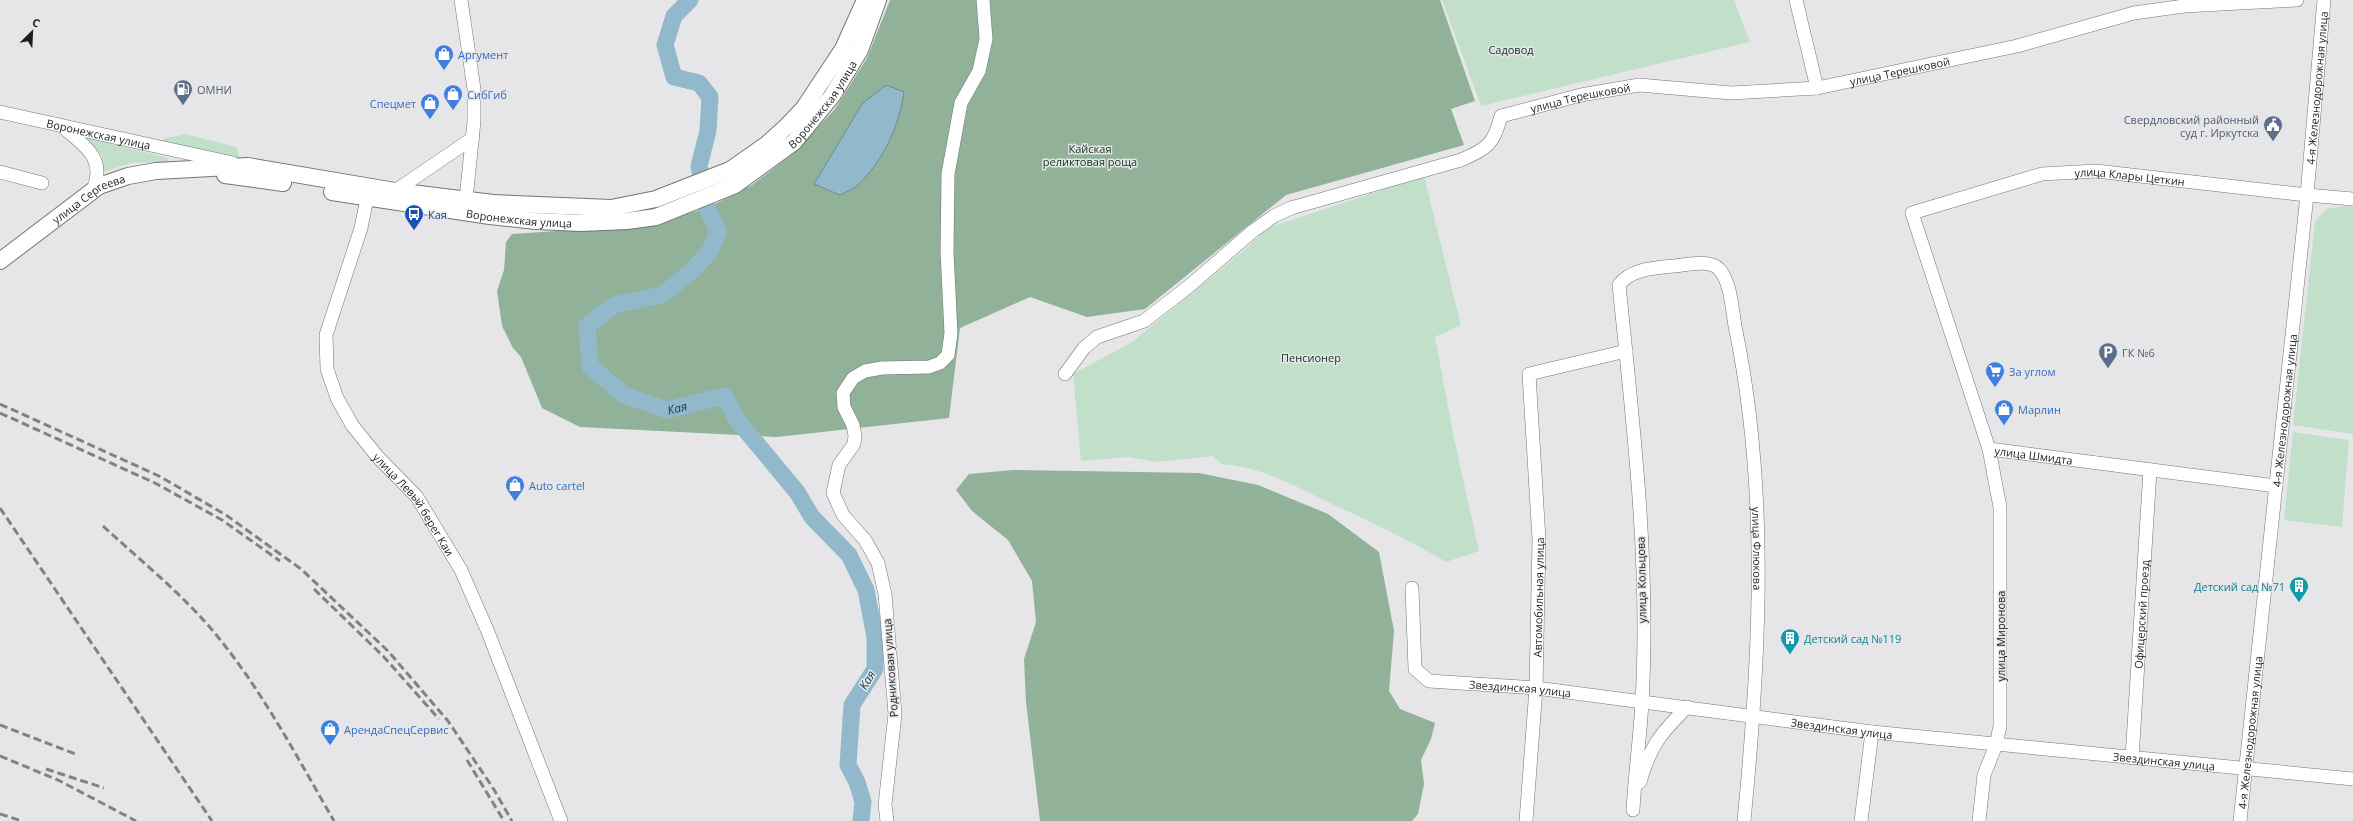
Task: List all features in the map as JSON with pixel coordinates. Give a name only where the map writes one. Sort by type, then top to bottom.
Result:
[{"type":"main road","name":"Воронежская улица","points":[[190,170],[369,192],[465,206],[493,203],[610,208],[656,199],[730,170],[767,144],[804,108],[843,49],[865,0]]},
{"type":"main road","name":"Воронежская улица","points":[[190,170],[248,166],[369,192],[395,191],[536,221],[581,223],[649,218],[682,208],[736,185],[794,142],[832,96],[860,50],[878,0]]},
{"type":"main road","name":"улица Сергеева","points":[[0,261],[99,186],[128,176],[156,171],[190,170]]},
{"type":"street","points":[[461,0],[474,89],[473,138],[465,206]]},
{"type":"street","name":"Родниковая улица","points":[[887,821],[885,805],[895,714],[885,594],[878,563],[865,540],[843,515],[833,493],[839,465],[854,444],[855,436],[853,425],[844,406],[843,393],[853,378],[865,371],[882,368],[929,367],[940,363],[948,355],[951,333],[947,252],[948,174],[961,103],[979,71],[986,39],[983,0]]},
{"type":"street","points":[[1796,0],[1817,88]]},
{"type":"street","name":"улица Терешковой","points":[[1065,374],[1084,348],[1097,337],[1144,321],[1274,216],[1291,208],[1461,160],[1480,152],[1493,141],[1501,116],[1581,95],[1639,85],[1731,93],[1817,88],[2017,46],[2134,13],[2182,3],[2297,0]]},
{"type":"street","name":"4-я Железнодорожная улица","points":[[2240,821],[2307,196],[2324,0]]},
{"type":"street","name":"Воронежская улица","points":[[0,112],[166,149],[190,170]]},
{"type":"street","points":[[63,127],[89,150],[98,166],[98,178],[92,190]]},
{"type":"street","points":[[395,191],[473,138]]},
{"type":"street","points":[[166,149],[248,166]]},
{"type":"street","name":"улица Клары Цеткин","points":[[1912,213],[2042,174],[2096,171],[2307,196],[2353,199]]},
{"type":"street","points":[[0,172],[42,183]]},
{"type":"street","name":"улица Левый берег Каи","points":[[369,192],[361,228],[326,335],[327,369],[337,398],[352,425],[377,456],[417,497],[461,570],[488,632],[561,821]]},
{"type":"street","name":"улица Шмидта","points":[[1912,213],[1989,448],[2276,486]]},
{"type":"street","name":"улица Кольцова","points":[[1632,816],[1642,701],[1642,575],[1632,403],[1619,285],[1625,277],[1655,268],[1704,263],[1717,268],[1725,277]]},
{"type":"street","name":"улица Флюкова","points":[[1725,277],[1739,345],[1753,455],[1760,577],[1754,715],[1744,821]]},
{"type":"street","name":"Автомобильная улица","points":[[1526,821],[1536,688],[1539,540],[1529,374],[1626,351]]},
{"type":"street","name":"улица Миронова","points":[[1979,821],[1984,774],[1996,745],[2000,726],[2000,507],[1989,448]]},
{"type":"street","name":"Офицерский проезд","points":[[2132,758],[2150,470]]},
{"type":"street","name":"Звездинская улица","points":[[1412,588],[1415,669],[1429,681],[1536,688],[1754,715],[1872,732],[2353,779]]},
{"type":"street","name":"улица Кольцова","points":[[1632,816],[1644,770],[1655,743],[1664,730],[1687,707]]},
{"type":"street","points":[[1861,821],[1872,732]]},
{"type":"green space","name":"Кайская реликтовая роща","points":[[890,0],[1440,0],[1475,101],[1451,109],[1464,145],[1286,195],[1145,309],[1087,317],[1030,297],[960,328],[949,418],[777,437],[580,427],[542,408],[521,357],[513,348],[502,326],[497,291],[504,270],[506,242],[512,234],[646,225],[707,208],[752,185],[794,153],[835,109],[867,58]]},
{"type":"green space","name":"Садовод","points":[[1442,0],[1734,0],[1750,42],[1481,106]]},
{"type":"green space","points":[[186,134],[236,147],[240,157],[232,159],[158,143],[166,138]]},
{"type":"green space","points":[[86,137],[168,158],[168,162],[131,163],[103,172],[102,156]]},
{"type":"green space","name":"Пенсионер","points":[[1424,176],[1461,325],[1435,337],[1454,438],[1479,551],[1446,562],[1390,532],[1279,479],[1251,469],[1222,464],[1213,456],[1157,462],[1129,457],[1081,461],[1073,374],[1132,342],[1242,252],[1268,228]]},
{"type":"green space","points":[[2348,206],[2353,207],[2353,434],[2293,425],[2315,221],[2326,209]]},
{"type":"green space","points":[[2293,432],[2349,440],[2342,527],[2284,520]]},
{"type":"green space","points":[[1013,470],[1199,473],[1258,485],[1328,514],[1379,552],[1394,631],[1389,691],[1400,709],[1435,723],[1431,739],[1421,760],[1424,784],[1418,814],[1412,821],[1040,821],[1026,702],[1024,659],[1036,622],[1032,581],[1008,540],[972,511],[956,490],[969,474]]},
{"type":"water","points":[[886,85],[904,92],[902,105],[894,129],[876,164],[857,186],[840,195],[814,184],[862,104]]},
{"type":"waterway","name":"Кая","points":[[690,0],[674,16],[665,45],[674,77],[699,83],[710,97],[708,131],[699,166],[707,208],[718,232],[710,251],[693,270],[662,295],[614,305],[587,326],[590,366],[624,395],[667,410],[724,396],[738,421],[797,492],[812,517],[849,555],[866,590],[875,637],[875,669],[852,705],[848,765],[857,782],[863,802],[861,821]]},
{"type":"railway","points":[[0,404],[159,476],[226,515],[301,569],[388,651],[448,721],[493,788],[512,821]]},
{"type":"railway","points":[[0,413],[155,483],[222,520],[280,561]]},
{"type":"railway","points":[[0,508],[212,821]]},
{"type":"railway","points":[[103,526],[188,603],[213,631],[263,699],[334,821]]},
{"type":"railway","points":[[314,589],[383,656],[439,719]]},
{"type":"railway","points":[[0,725],[78,755]]},
{"type":"railway","points":[[0,756],[58,780],[136,821]]},
{"type":"railway","points":[[467,760],[504,821]]},
{"type":"railway","points":[[46,769],[104,788]]},
{"type":"railway","points":[[0,814],[22,821]]},
{"type":"place","name":"Аргумент","points":[[444,71]]},
{"type":"place","name":"ОМНИ","points":[[183,106]]},
{"type":"place","name":"СибГиб","points":[[453,111]]},
{"type":"place","name":"Спецмет","points":[[430,120]]},
{"type":"place","name":"Свердловский районный суд г. Иркутска","points":[[2273,142]]},
{"type":"place","name":"Кая","points":[[414,231]]},
{"type":"place","name":"ГК №6","points":[[2108,369]]},
{"type":"place","name":"За углом","points":[[1995,388]]},
{"type":"place","name":"Марлин","points":[[2004,426]]},
{"type":"place","name":"Auto cartel","points":[[515,502]]},
{"type":"place","name":"Детский сад №71","points":[[2299,603]]},
{"type":"place","name":"Детский сад №119","points":[[1790,655]]},
{"type":"place","name":"АрендаСпецСервис","points":[[330,746]]}]
